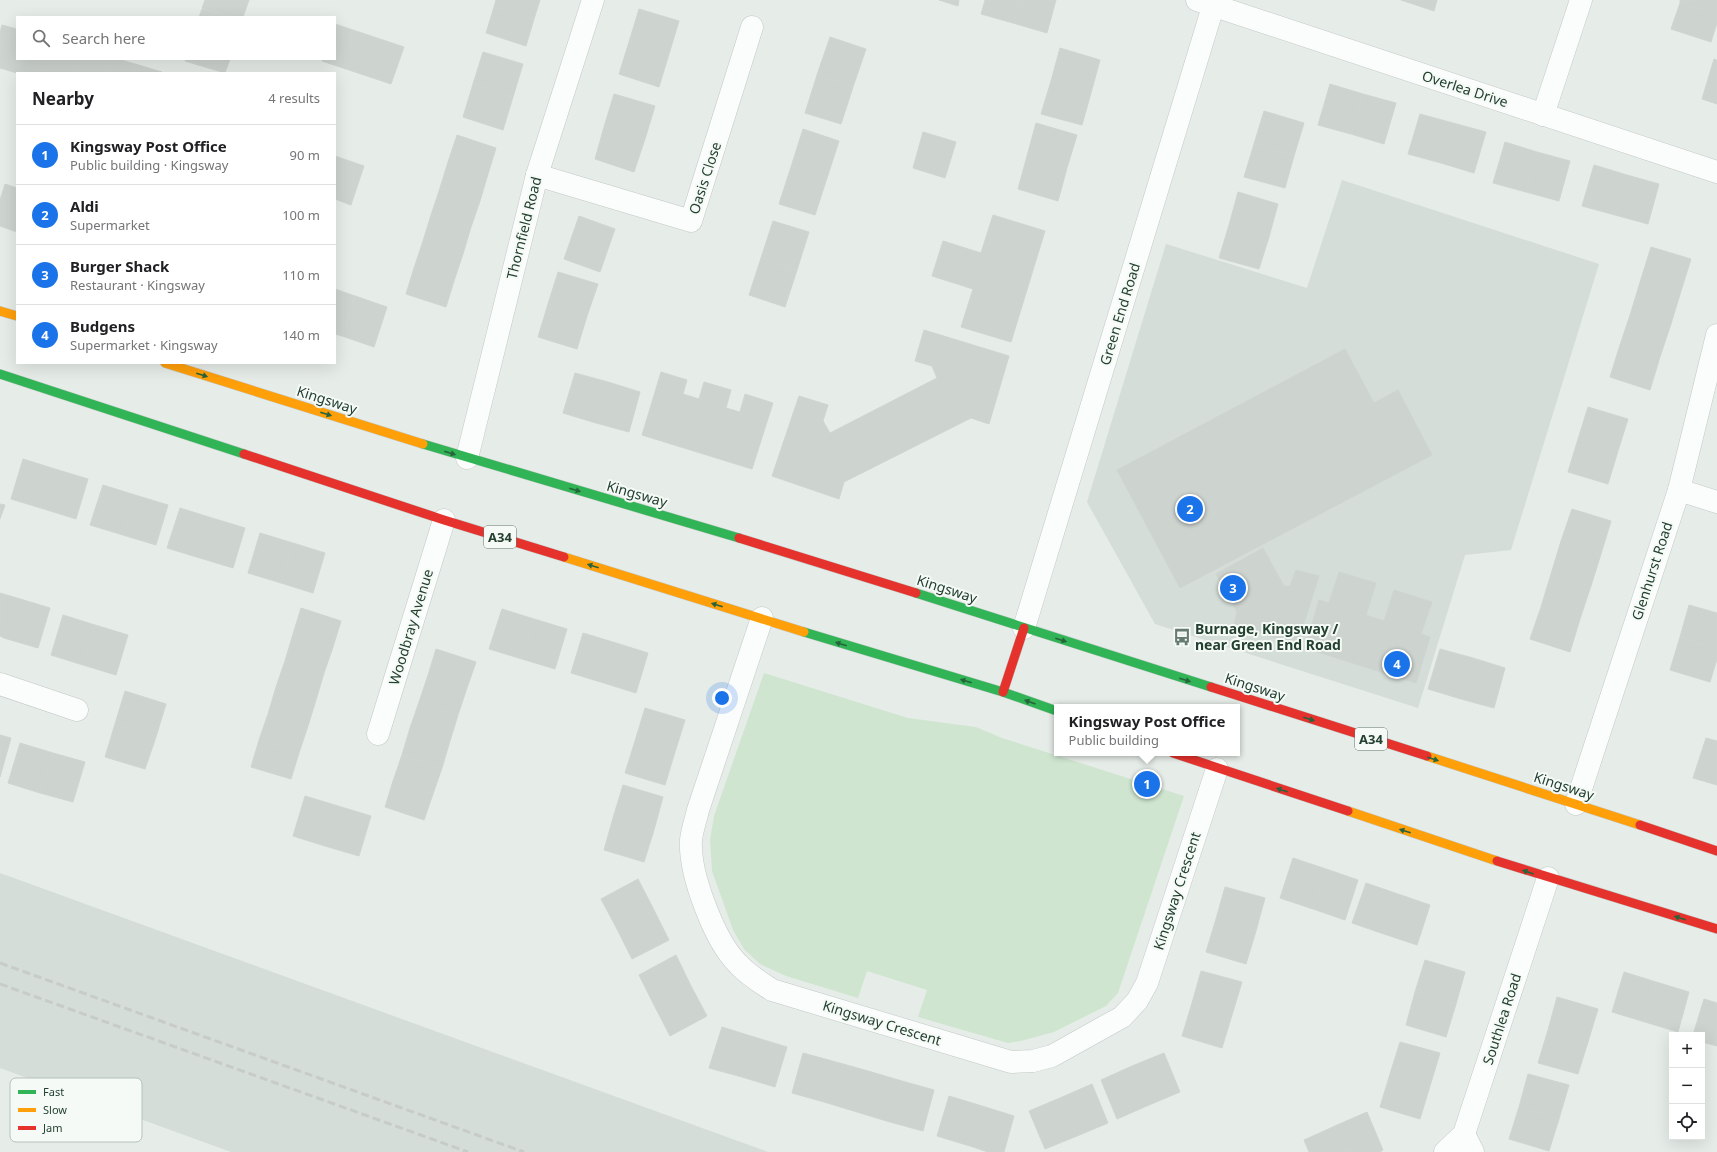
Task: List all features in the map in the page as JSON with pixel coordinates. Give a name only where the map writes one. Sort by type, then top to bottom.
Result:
[{"type":"highway","points":[[0,311],[16,316]]},
{"type":"highway","name":"Kingsway","points":[[168,364],[467,458],[778,549],[1576,804],[1717,851]]},
{"type":"highway","name":"A34","points":[[0,374],[444,520],[762,618],[853,648],[1003,692],[1054,710]]},
{"type":"highway","points":[[1003,692],[1024,628]]},
{"type":"highway","points":[[1181,756],[1548,878],[1717,929]]},
{"type":"street","name":"Thornfield Road","points":[[467,458],[537,174],[593,0]]},
{"type":"street","points":[[1544,115],[1581,0]]},
{"type":"street","name":"Overlea Drive","points":[[1209,2],[1717,172]]},
{"type":"street","name":"Green End Road","points":[[1024,628],[1209,2]]},
{"type":"street","name":"Oasis Close","points":[[537,174],[691,221],[752,27]]},
{"type":"street","name":"Glenhurst Road","points":[[1576,804],[1679,490],[1717,335]]},
{"type":"street","points":[[1679,490],[1717,502]]},
{"type":"street","name":"Woodbray Avenue","points":[[378,734],[444,520]]},
{"type":"street","name":"Kingsway Crescent","points":[[762,618],[698,810],[691,840],[693,865],[700,892],[724,946],[737,964],[752,977],[772,990],[1011,1062],[1033,1061],[1052,1056],[1122,1017],[1137,1001],[1147,983],[1217,769]]},
{"type":"street","points":[[0,684],[77,710]]},
{"type":"street","name":"Southlea Road","points":[[1445,1152],[1469,1143],[1548,878]]},
{"type":"shaded area","points":[[1342,180],[1599,264],[1511,550],[1465,555],[1418,708],[1155,624],[1087,502],[1166,244],[1307,288]]},
{"type":"shaded area","points":[[0,873],[768,1152],[231,1152],[142,1120],[142,1078],[28,1078],[0,1068]]},
{"type":"green space","points":[[764,673],[908,718],[976,727],[1002,738],[1054,755],[1054,756],[1058,756],[1184,796],[1118,993],[1106,1006],[1054,1032],[1008,1043],[918,1017],[927,990],[867,971],[858,998],[786,976],[760,964],[744,949],[733,930],[712,871],[710,840],[714,816]]},
{"type":"building","points":[[205,0],[249,0],[243,16],[227,16],[202,8]]},
{"type":"building","points":[[496,0],[540,0],[534,19],[494,7]]},
{"type":"building","points":[[939,0],[959,0],[958,6]]},
{"type":"building","points":[[985,0],[1020,0],[1013,23],[981,14]]},
{"type":"building","points":[[1020,0],[1056,0],[1047,33],[1013,23]]},
{"type":"building","points":[[1401,0],[1437,0],[1434,11]]},
{"type":"building","points":[[1680,0],[1717,0],[1717,14],[1680,3]]},
{"type":"building","points":[[1680,3],[1717,14],[1717,23],[1711,42],[1671,29]]},
{"type":"building","points":[[494,7],[534,19],[526,46],[486,33]]},
{"type":"building","points":[[202,9],[226,16],[199,16]]},
{"type":"building","points":[[639,9],[679,21],[669,54],[629,42]]},
{"type":"building","points":[[336,24],[404,47],[391,84],[322,61],[336,60]]},
{"type":"building","points":[[2,25],[16,29],[16,60],[21,60],[16,73],[0,68],[0,32]]},
{"type":"building","points":[[830,37],[866,49],[853,87],[817,75]]},
{"type":"building","points":[[629,42],[669,54],[659,87],[619,74]]},
{"type":"building","points":[[1060,48],[1100,60],[1091,93],[1051,81]]},
{"type":"building","points":[[483,52],[523,64],[513,97],[473,84]]},
{"type":"building","points":[[1714,59],[1717,60],[1717,104],[1702,99]]},
{"type":"building","points":[[21,60],[50,60],[46,72],[17,72]]},
{"type":"building","points":[[50,60],[79,60],[75,72],[46,72]]},
{"type":"building","points":[[79,60],[108,60],[104,72],[75,72]]},
{"type":"building","points":[[108,60],[121,60],[135,64],[133,72],[104,72]]},
{"type":"building","points":[[186,60],[230,60],[225,72]]},
{"type":"building","points":[[135,64],[162,72],[133,72]]},
{"type":"building","points":[[817,75],[853,87],[841,124],[805,113]]},
{"type":"building","points":[[1051,81],[1091,93],[1082,125],[1041,114]]},
{"type":"building","points":[[473,84],[513,97],[503,130],[463,117]]},
{"type":"building","points":[[1330,84],[1363,94],[1351,134],[1318,125]]},
{"type":"building","points":[[614,94],[655,106],[645,139],[604,127]]},
{"type":"building","points":[[1363,94],[1396,103],[1384,144],[1351,134]]},
{"type":"building","points":[[1264,111],[1304,123],[1294,156],[1254,144]]},
{"type":"building","points":[[1420,114],[1453,123],[1441,163],[1408,154]]},
{"type":"building","points":[[1036,123],[1077,135],[1067,168],[1027,156]]},
{"type":"building","points":[[1453,123],[1486,132],[1474,173],[1441,163]]},
{"type":"building","points":[[604,127],[645,139],[634,172],[595,159]]},
{"type":"building","points":[[803,129],[839,141],[827,178],[791,167]]},
{"type":"building","points":[[923,132],[956,142],[945,178],[913,168]]},
{"type":"building","points":[[457,135],[496,148],[488,174],[448,162]]},
{"type":"building","points":[[1505,142],[1537,152],[1526,192],[1493,183]]},
{"type":"building","points":[[1254,144],[1294,156],[1285,188],[1244,177]]},
{"type":"building","points":[[1537,152],[1570,161],[1559,201],[1526,192]]},
{"type":"building","points":[[336,156],[364,166],[351,205],[336,199]]},
{"type":"building","points":[[1027,156],[1067,168],[1058,201],[1018,189]]},
{"type":"building","points":[[448,162],[488,174],[480,201],[440,188]]},
{"type":"building","points":[[1594,165],[1627,175],[1615,215],[1582,206]]},
{"type":"building","points":[[791,167],[827,178],[815,215],[779,204]]},
{"type":"building","points":[[1627,175],[1659,184],[1648,224],[1615,215]]},
{"type":"building","points":[[5,184],[16,188],[16,232],[0,226],[0,200]]},
{"type":"building","points":[[440,188],[480,201],[471,227],[431,215]]},
{"type":"building","points":[[1238,192],[1278,204],[1269,237],[1229,225]]},
{"type":"building","points":[[431,215],[471,227],[463,254],[423,241]]},
{"type":"building","points":[[993,215],[1045,231],[1011,342],[961,327],[973,289],[932,276],[943,241],[981,253]]},
{"type":"building","points":[[579,216],[615,229],[600,272],[564,259]]},
{"type":"building","points":[[773,221],[809,232],[797,270],[761,258]]},
{"type":"building","points":[[1229,225],[1269,237],[1259,269],[1219,258]]},
{"type":"building","points":[[423,241],[463,254],[454,281],[414,268]]},
{"type":"building","points":[[1651,247],[1691,259],[1681,291],[1641,279]]},
{"type":"building","points":[[761,258],[797,270],[785,307],[749,295]]},
{"type":"building","points":[[414,268],[454,281],[446,307],[406,294]]},
{"type":"building","points":[[558,272],[598,284],[587,316],[548,304]]},
{"type":"building","points":[[1641,279],[1681,291],[1671,324],[1631,312]]},
{"type":"building","points":[[336,289],[355,296],[342,336],[336,334]]},
{"type":"building","points":[[355,296],[387,307],[374,347],[342,336]]},
{"type":"building","points":[[548,304],[587,316],[577,349],[538,337]]},
{"type":"building","points":[[1631,312],[1671,324],[1660,357],[1620,345]]},
{"type":"building","points":[[924,330],[1009,356],[989,424],[971,418],[844,482],[839,499],[772,476],[799,396],[828,405],[823,421],[830,433],[937,378],[932,366],[915,361]]},
{"type":"building","points":[[1620,345],[1660,357],[1650,390],[1610,377]]},
{"type":"building","points":[[1345,349],[1374,403],[1398,390],[1432,455],[1180,588],[1117,470]]},
{"type":"building","points":[[661,372],[687,380],[683,394],[699,399],[704,382],[731,390],[726,408],[740,412],[745,394],[773,403],[752,469],[642,435]]},
{"type":"building","points":[[575,373],[608,382],[596,423],[563,413]]},
{"type":"building","points":[[608,382],[640,392],[629,432],[596,423]]},
{"type":"building","points":[[1588,407],[1628,419],[1618,451],[1578,439]]},
{"type":"building","points":[[1578,439],[1618,451],[1608,484],[1568,472]]},
{"type":"building","points":[[23,459],[55,469],[44,509],[11,499]]},
{"type":"building","points":[[55,469],[88,479],[76,519],[44,509]]},
{"type":"building","points":[[103,485],[135,495],[123,535],[90,525]]},
{"type":"building","points":[[135,495],[168,505],[156,545],[123,535]]},
{"type":"building","points":[[0,504],[5,505],[0,519]]},
{"type":"building","points":[[180,508],[212,518],[200,558],[167,548]]},
{"type":"building","points":[[1572,509],[1611,521],[1601,554],[1561,541]]},
{"type":"building","points":[[212,518],[245,528],[233,568],[200,558]]},
{"type":"building","points":[[260,533],[293,543],[281,583],[248,573]]},
{"type":"building","points":[[1561,541],[1601,554],[1591,586],[1551,574]]},
{"type":"building","points":[[293,543],[325,553],[313,593],[281,583]]},
{"type":"building","points":[[1263,548],[1284,586],[1237,612],[1216,574]]},
{"type":"building","points":[[1296,570],[1319,576],[1297,645],[1234,625],[1237,612],[1284,586],[1290,586]]},
{"type":"building","points":[[1339,572],[1376,583],[1366,615],[1384,621],[1394,590],[1432,602],[1421,634],[1430,637],[1416,683],[1305,648],[1319,600],[1329,603]]},
{"type":"building","points":[[1551,574],[1591,586],[1580,619],[1541,607]]},
{"type":"building","points":[[0,593],[17,598],[4,638],[0,636]]},
{"type":"building","points":[[17,598],[50,608],[38,648],[4,638]]},
{"type":"building","points":[[1689,605],[1717,613],[1717,649],[1680,637]]},
{"type":"building","points":[[1541,607],[1580,619],[1570,652],[1530,639]]},
{"type":"building","points":[[301,608],[341,621],[333,647],[293,634]]},
{"type":"building","points":[[502,609],[534,619],[522,659],[489,649]]},
{"type":"building","points":[[63,615],[95,625],[83,665],[51,655]]},
{"type":"building","points":[[534,619],[567,629],[555,669],[522,659]]},
{"type":"building","points":[[95,625],[128,635],[116,675],[83,665]]},
{"type":"building","points":[[583,633],[616,643],[604,683],[571,673]]},
{"type":"building","points":[[293,634],[333,647],[324,673],[285,661]]},
{"type":"building","points":[[1680,637],[1717,649],[1717,659],[1710,682],[1670,670]]},
{"type":"building","points":[[616,643],[648,653],[636,693],[604,683]]},
{"type":"building","points":[[436,649],[476,662],[467,688],[428,675]]},
{"type":"building","points":[[1440,649],[1473,658],[1461,699],[1428,689]]},
{"type":"building","points":[[1473,658],[1505,668],[1494,708],[1461,699]]},
{"type":"building","points":[[285,661],[324,673],[316,700],[276,687]]},
{"type":"building","points":[[428,675],[467,688],[458,715],[419,702]]},
{"type":"building","points":[[276,687],[316,700],[308,726],[268,714]]},
{"type":"building","points":[[125,691],[166,704],[156,737],[115,724]]},
{"type":"building","points":[[419,702],[458,715],[450,741],[410,728]]},
{"type":"building","points":[[645,708],[685,720],[675,752],[635,741]]},
{"type":"building","points":[[268,714],[308,726],[299,753],[259,740]]},
{"type":"building","points":[[115,724],[156,737],[145,769],[105,757]]},
{"type":"building","points":[[410,728],[450,741],[442,768],[402,755]]},
{"type":"building","points":[[0,735],[11,738],[0,777]]},
{"type":"building","points":[[1706,738],[1717,741],[1717,785],[1693,778]]},
{"type":"building","points":[[259,740],[299,753],[291,779],[251,767]]},
{"type":"building","points":[[635,741],[675,752],[665,785],[625,773]]},
{"type":"building","points":[[20,743],[53,753],[40,793],[8,783]]},
{"type":"building","points":[[53,753],[85,762],[73,802],[40,793]]},
{"type":"building","points":[[402,755],[442,768],[433,794],[393,781]]},
{"type":"building","points":[[393,781],[433,794],[424,820],[385,807]]},
{"type":"building","points":[[623,785],[663,797],[654,830],[613,818]]},
{"type":"building","points":[[305,796],[338,806],[325,846],[293,836]]},
{"type":"building","points":[[338,806],[371,816],[359,856],[325,846]]},
{"type":"building","points":[[613,818],[654,830],[644,862],[604,850]]},
{"type":"building","points":[[1293,858],[1326,869],[1313,909],[1280,898]]},
{"type":"building","points":[[1326,869],[1358,880],[1345,920],[1313,909]]},
{"type":"building","points":[[638,879],[654,910],[617,929],[601,899]]},
{"type":"building","points":[[1366,883],[1398,894],[1384,934],[1352,923]]},
{"type":"building","points":[[1225,887],[1265,898],[1256,931],[1216,919]]},
{"type":"building","points":[[1398,894],[1430,905],[1417,945],[1384,934]]},
{"type":"building","points":[[654,910],[669,940],[632,959],[617,929]]},
{"type":"building","points":[[1216,919],[1256,931],[1246,964],[1206,952]]},
{"type":"building","points":[[676,955],[691,986],[654,1005],[639,975]]},
{"type":"building","points":[[1425,960],[1465,972],[1456,1004],[1415,992]]},
{"type":"building","points":[[1201,971],[1242,982],[1232,1015],[1192,1003]]},
{"type":"building","points":[[1624,972],[1656,982],[1645,1022],[1612,1012]]},
{"type":"building","points":[[1656,982],[1689,992],[1678,1032],[1645,1022]]},
{"type":"building","points":[[691,986],[707,1016],[670,1036],[654,1005]]},
{"type":"building","points":[[1415,992],[1456,1004],[1446,1037],[1406,1025]]},
{"type":"building","points":[[1557,997],[1598,1009],[1588,1042],[1548,1030]]},
{"type":"building","points":[[1704,999],[1717,1003],[1717,1046],[1705,1043],[1705,1032],[1694,1032]]},
{"type":"building","points":[[1192,1003],[1232,1015],[1222,1048],[1182,1036]]},
{"type":"building","points":[[722,1027],[754,1037],[742,1077],[709,1068]]},
{"type":"building","points":[[1548,1030],[1588,1042],[1578,1074],[1538,1063]]},
{"type":"building","points":[[754,1037],[787,1047],[775,1087],[742,1077]]},
{"type":"building","points":[[1400,1042],[1440,1053],[1430,1086],[1390,1074]]},
{"type":"building","points":[[803,1053],[836,1062],[824,1102],[792,1093]]},
{"type":"building","points":[[1164,1053],[1180,1092],[1149,1105],[1132,1066]]},
{"type":"building","points":[[836,1062],[868,1071],[857,1112],[824,1102]]},
{"type":"building","points":[[1132,1066],[1149,1105],[1117,1119],[1101,1080]]},
{"type":"building","points":[[868,1071],[902,1081],[890,1122],[857,1112]]},
{"type":"building","points":[[1390,1074],[1430,1086],[1420,1119],[1380,1107]]},
{"type":"building","points":[[1528,1074],[1569,1085],[1559,1119],[1519,1107]]},
{"type":"building","points":[[902,1081],[934,1090],[923,1131],[890,1122]]},
{"type":"building","points":[[1092,1084],[1108,1123],[1077,1136],[1060,1098]]},
{"type":"building","points":[[949,1096],[982,1106],[970,1146],[937,1136]]},
{"type":"building","points":[[1060,1098],[1077,1136],[1045,1149],[1029,1111]]},
{"type":"building","points":[[982,1106],[1014,1116],[1004,1152],[988,1152],[970,1146]]},
{"type":"building","points":[[1519,1107],[1559,1119],[1549,1151],[1509,1139]]},
{"type":"building","points":[[1367,1112],[1383,1150],[1380,1152],[1347,1152],[1335,1126]]},
{"type":"building","points":[[1335,1126],[1347,1152],[1309,1152],[1304,1140]]},
{"type":"railway","points":[[0,963],[524,1152]]},
{"type":"railway","points":[[0,984],[468,1152]]},
{"type":"traffic: fast","points":[[0,374],[244,454]]},
{"type":"traffic: fast","points":[[423,444],[739,538]]},
{"type":"traffic: fast","points":[[916,593],[1211,687]]},
{"type":"traffic: fast","points":[[804,632],[1003,692],[1054,710]]},
{"type":"traffic: slow","points":[[0,311],[16,316]]},
{"type":"traffic: slow","points":[[168,364],[423,444]]},
{"type":"traffic: slow","points":[[564,557],[804,632]]},
{"type":"traffic: slow","points":[[1427,756],[1640,825]]},
{"type":"traffic: slow","points":[[1348,811],[1497,861]]},
{"type":"traffic: jam","points":[[244,454],[444,520],[564,557]]},
{"type":"traffic: jam","points":[[739,538],[916,593]]},
{"type":"traffic: jam","points":[[1003,692],[1024,628]]},
{"type":"traffic: jam","points":[[1211,687],[1427,756]]},
{"type":"traffic: jam","points":[[1182,756],[1348,811]]},
{"type":"traffic: jam","points":[[1640,825],[1717,851]]},
{"type":"traffic: jam","points":[[1497,861],[1717,929]]},
{"type":"place","name":"Aldi","points":[[1190,509]]},
{"type":"place","name":"Burger Shack","points":[[1233,588]]},
{"type":"place","name":"Burnage, Kingsway / near Green End Road","points":[[1182,637]]},
{"type":"place","name":"Budgens","points":[[1397,664]]},
{"type":"place","name":"Kingsway Post Office","points":[[1147,784]]}]
